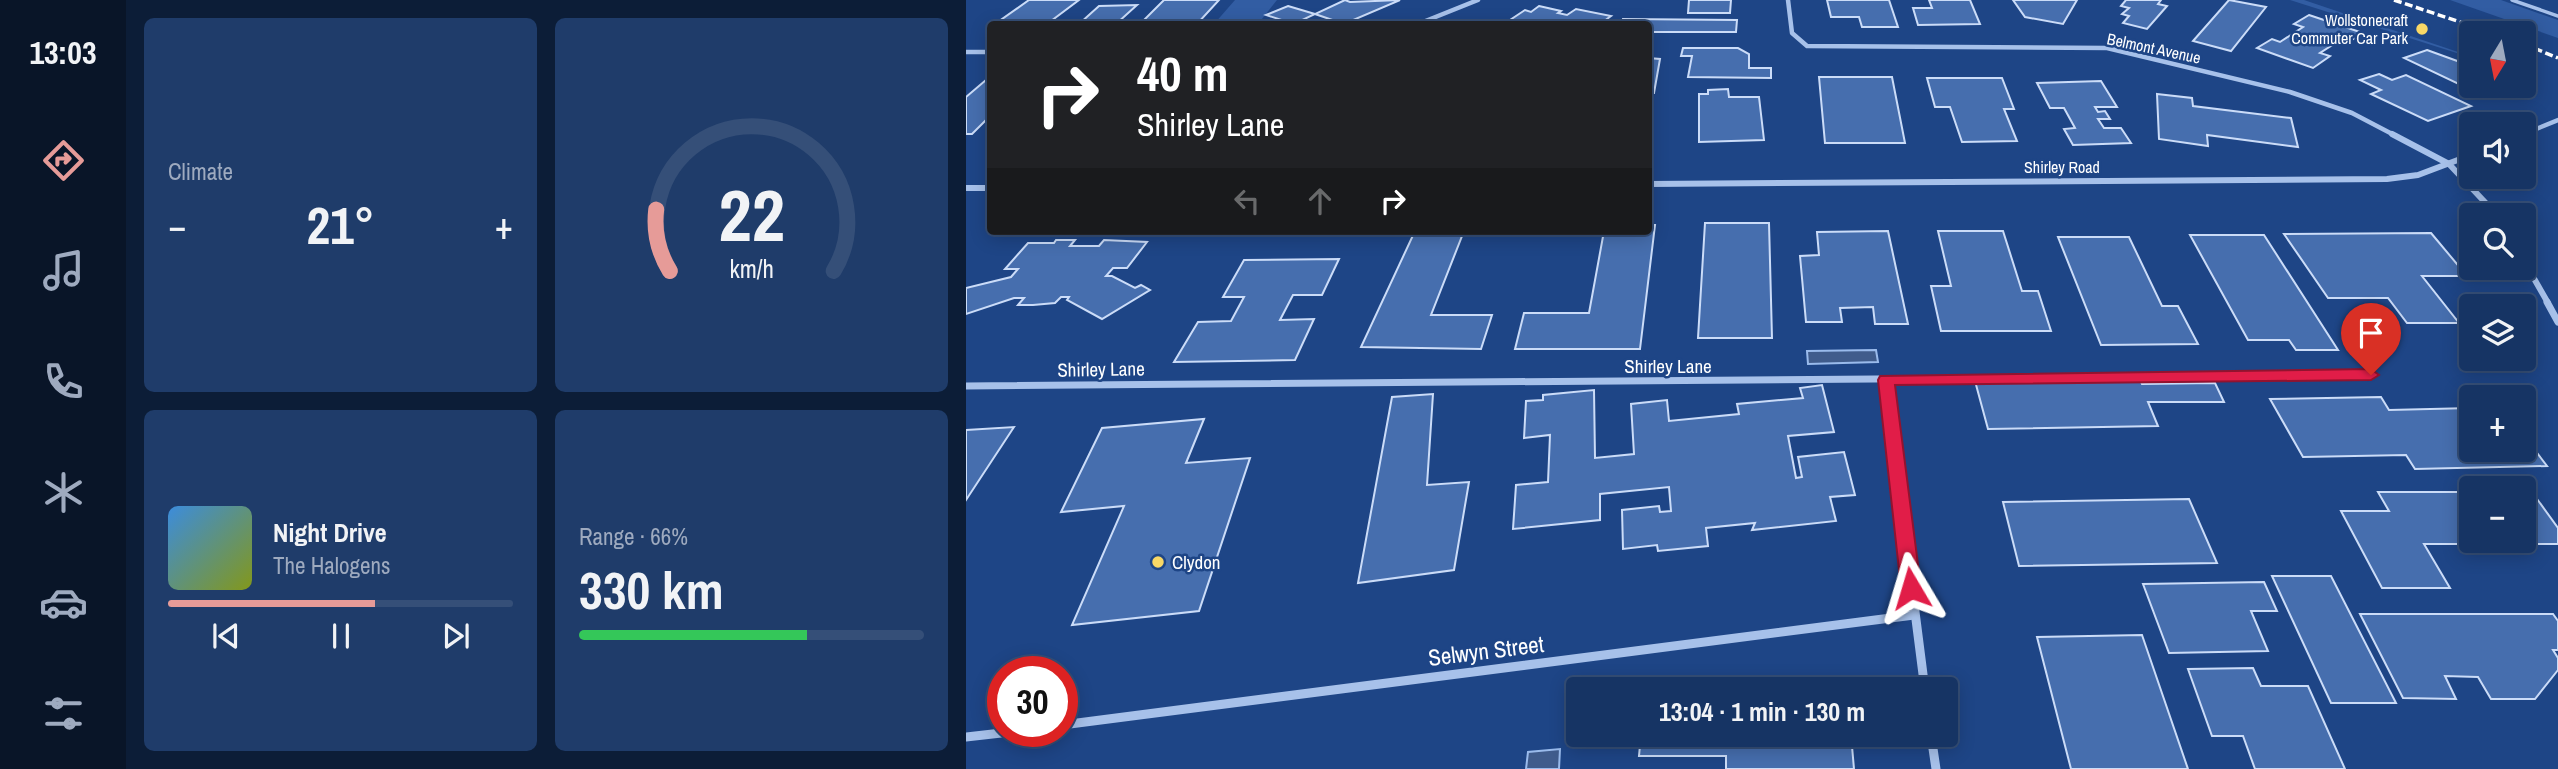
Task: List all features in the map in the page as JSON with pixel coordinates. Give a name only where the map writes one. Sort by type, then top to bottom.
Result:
[{"type":"street","points":[[1426,21],[1478,0]]},
{"type":"street","name":"Belmont Avenue","points":[[1788,0],[1790,33],[1799,43],[1807,46],[2107,48],[2328,103],[2377,124],[2449,164],[2486,203]]},
{"type":"street","points":[[966,52],[987,52]]},
{"type":"street","points":[[2536,129],[2558,120]]},
{"type":"street","name":"Shirley Road","points":[[1652,184],[2387,179],[2418,175],[2459,160]]},
{"type":"street","points":[[966,188],[987,188]]},
{"type":"street","points":[[2535,280],[2558,322]]},
{"type":"street","name":"Shirley Lane","points":[[966,386],[2371,375]]},
{"type":"street","points":[[1886,380],[1923,677]]},
{"type":"street","name":"Selwyn Street","points":[[1078,723],[1914,615]]},
{"type":"street","points":[[966,737],[987,735]]},
{"type":"street","points":[[1933,747],[1936,769]]},
{"type":"lane","points":[[2512,0],[2558,16]]},
{"type":"shaded area","points":[[1235,0],[1277,0],[1260,21],[1217,21]]},
{"type":"shaded area","points":[[2290,0],[2304,0],[2459,54]]},
{"type":"shaded area","points":[[2450,0],[2501,0],[2558,20],[2558,38],[2536,30],[2536,21],[2510,21]]},
{"type":"shaded area","points":[[1876,350],[1878,362],[1808,364],[1807,351]]},
{"type":"shaded area","points":[[1560,749],[1559,769],[1526,769],[1528,752]]},
{"type":"building","points":[[1029,0],[1079,0],[1051,21],[999,21]]},
{"type":"building","points":[[1164,0],[1219,0],[1200,21],[1143,21]]},
{"type":"building","points":[[1345,0],[1400,0],[1351,21],[1335,21],[1315,14]]},
{"type":"building","points":[[1689,0],[1731,0],[1730,13],[1688,13]]},
{"type":"building","points":[[1827,0],[1889,0],[1898,27],[1862,27],[1859,17],[1831,17]]},
{"type":"building","points":[[1929,0],[1970,0],[1980,24],[1918,25],[1913,8],[1932,8]]},
{"type":"building","points":[[2013,0],[2077,0],[2063,24],[2025,17]]},
{"type":"building","points":[[2126,0],[2161,0],[2158,4],[2167,6],[2147,29],[2123,23],[2129,16],[2122,14],[2129,8],[2121,6]]},
{"type":"building","points":[[2229,0],[2266,7],[2231,51],[2193,41]]},
{"type":"building","points":[[1137,5],[1119,21],[1082,21],[1099,6]]},
{"type":"building","points":[[1288,6],[1315,14],[1300,21],[1285,21],[1266,15]]},
{"type":"building","points":[[1539,6],[1567,15],[1576,9],[1611,16],[1604,21],[1508,21],[1525,10],[1531,12]]},
{"type":"building","points":[[2309,15],[2363,33],[2350,41],[2342,39],[2320,53],[2330,56],[2313,68],[2257,48],[2272,39],[2280,42],[2303,27],[2294,24]]},
{"type":"building","points":[[1737,20],[1736,32],[1652,32],[1652,21],[1623,21]]},
{"type":"building","points":[[1683,48],[1738,48],[1749,54],[1749,68],[1771,68],[1771,78],[1688,77],[1692,56],[1681,56]]},
{"type":"building","points":[[2427,50],[2459,62],[2459,84],[2404,58]]},
{"type":"building","points":[[1652,58],[1660,59],[1652,93]]},
{"type":"building","points":[[2379,74],[2392,80],[2406,75],[2471,106],[2428,121],[2371,94],[2381,90],[2360,80]]},
{"type":"building","points":[[1819,77],[1892,77],[1905,143],[1825,143]]},
{"type":"building","points":[[1927,78],[2002,78],[2014,109],[2004,109],[2017,141],[1962,142],[1950,107],[1935,107]]},
{"type":"building","points":[[987,80],[987,119],[972,134],[966,134],[966,97]]},
{"type":"building","points":[[2101,81],[2117,107],[2095,107],[2098,112],[2105,111],[2110,119],[2098,119],[2104,128],[2121,128],[2131,143],[2073,145],[2064,129],[2075,128],[2064,108],[2050,108],[2037,83]]},
{"type":"building","points":[[1728,89],[1729,97],[1759,97],[1764,140],[1699,142],[1699,94],[1708,94],[1708,90]]},
{"type":"building","points":[[2157,94],[2192,98],[2193,106],[2291,118],[2298,147],[2207,135],[2208,146],[2159,139]]},
{"type":"building","points":[[1705,223],[1769,223],[1772,338],[1698,338]]},
{"type":"building","points":[[1652,225],[1655,225],[1640,349],[1515,349],[1524,313],[1589,313],[1603,235],[1652,235]]},
{"type":"building","points":[[1888,231],[1908,324],[1875,324],[1873,307],[1840,308],[1842,322],[1806,322],[1800,256],[1819,255],[1817,232]]},
{"type":"building","points":[[1938,231],[2003,231],[2022,291],[2038,291],[2051,331],[1941,331],[1931,286],[1951,286]]},
{"type":"building","points":[[2431,233],[2459,266],[2459,276],[2422,276],[2459,323],[2407,323],[2388,298],[2328,298],[2284,234]]},
{"type":"building","points":[[1413,235],[1462,235],[1431,315],[1492,315],[1481,349],[1361,347]]},
{"type":"building","points":[[2190,235],[2264,235],[2338,350],[2296,350],[2289,340],[2248,340]]},
{"type":"building","points":[[2058,237],[2129,237],[2162,306],[2178,306],[2198,344],[2101,345]]},
{"type":"building","points":[[1056,240],[1075,240],[1070,246],[1099,246],[1104,240],[1147,242],[1127,268],[1113,268],[1106,276],[1112,276],[1135,288],[1141,285],[1150,290],[1102,319],[1067,300],[1069,297],[1061,297],[1055,303],[1033,305],[1018,305],[1024,298],[1014,298],[966,314],[966,288],[1011,277],[1018,269],[1005,269],[1028,243],[1054,243]]},
{"type":"building","points":[[1339,259],[1322,295],[1293,295],[1280,320],[1314,319],[1295,360],[1174,362],[1198,322],[1231,321],[1244,297],[1223,297],[1244,260]]},
{"type":"building","points":[[2140,379],[2142,384],[2215,383],[2224,402],[2148,402],[2158,426],[1988,429],[1975,381]]},
{"type":"building","points":[[1822,385],[1834,432],[1788,436],[1796,478],[1802,477],[1798,457],[1844,452],[1855,495],[1830,497],[1836,521],[1752,530],[1755,523],[1706,528],[1708,546],[1658,551],[1657,545],[1623,549],[1622,510],[1659,506],[1660,512],[1671,511],[1669,487],[1600,494],[1600,520],[1513,529],[1516,485],[1548,482],[1550,435],[1524,438],[1526,401],[1543,400],[1543,395],[1594,390],[1595,458],[1634,454],[1631,404],[1667,400],[1669,421],[1739,414],[1737,404],[1803,398],[1800,388]]},
{"type":"building","points":[[1433,394],[1427,485],[1469,482],[1454,570],[1358,583],[1392,397]]},
{"type":"building","points":[[2381,397],[2389,410],[2459,408],[2459,462],[2536,462],[2536,452],[2547,466],[2415,469],[2406,455],[2303,457],[2270,399]]},
{"type":"building","name":"Clydon","points":[[1204,419],[1186,463],[1250,458],[1199,611],[1072,625],[1124,506],[1061,512],[1102,428]]},
{"type":"building","points":[[1014,427],[966,500],[966,430]]},
{"type":"building","points":[[2378,492],[2459,492],[2459,544],[2424,544],[2450,588],[2382,588],[2341,511],[2389,511]]},
{"type":"building","points":[[2536,498],[2558,528],[2558,544],[2536,544]]},
{"type":"building","points":[[2189,499],[2217,563],[2019,566],[2003,502]]},
{"type":"building","points":[[2272,576],[2331,576],[2396,703],[2331,703]]},
{"type":"building","points":[[2264,582],[2277,611],[2251,611],[2268,651],[2169,653],[2143,584]]},
{"type":"building","points":[[2360,614],[2553,614],[2558,621],[2558,650],[2553,650],[2558,658],[2558,670],[2535,699],[2491,699],[2478,677],[2445,676],[2456,699],[2403,698]]},
{"type":"building","points":[[2142,635],[2188,769],[2071,769],[2037,637]]},
{"type":"building","points":[[2253,668],[2261,686],[2308,686],[2345,769],[2255,769],[2243,736],[2212,736],[2188,669]]},
{"type":"building","points":[[1640,747],[1852,747],[1854,769],[1726,769],[1726,756],[1639,756]]},
{"type":"railway","points":[[2394,0],[2459,22]]},
{"type":"railway","points":[[2536,49],[2558,58]]},
{"type":"place","name":"Wollstonecraft Commuter Car Park","points":[[2422,29]]},
{"type":"place","name":"Clydon","points":[[1158,562]]},
{"type":"route","points":[[1911,588],[1886,380],[2371,375]]}]
